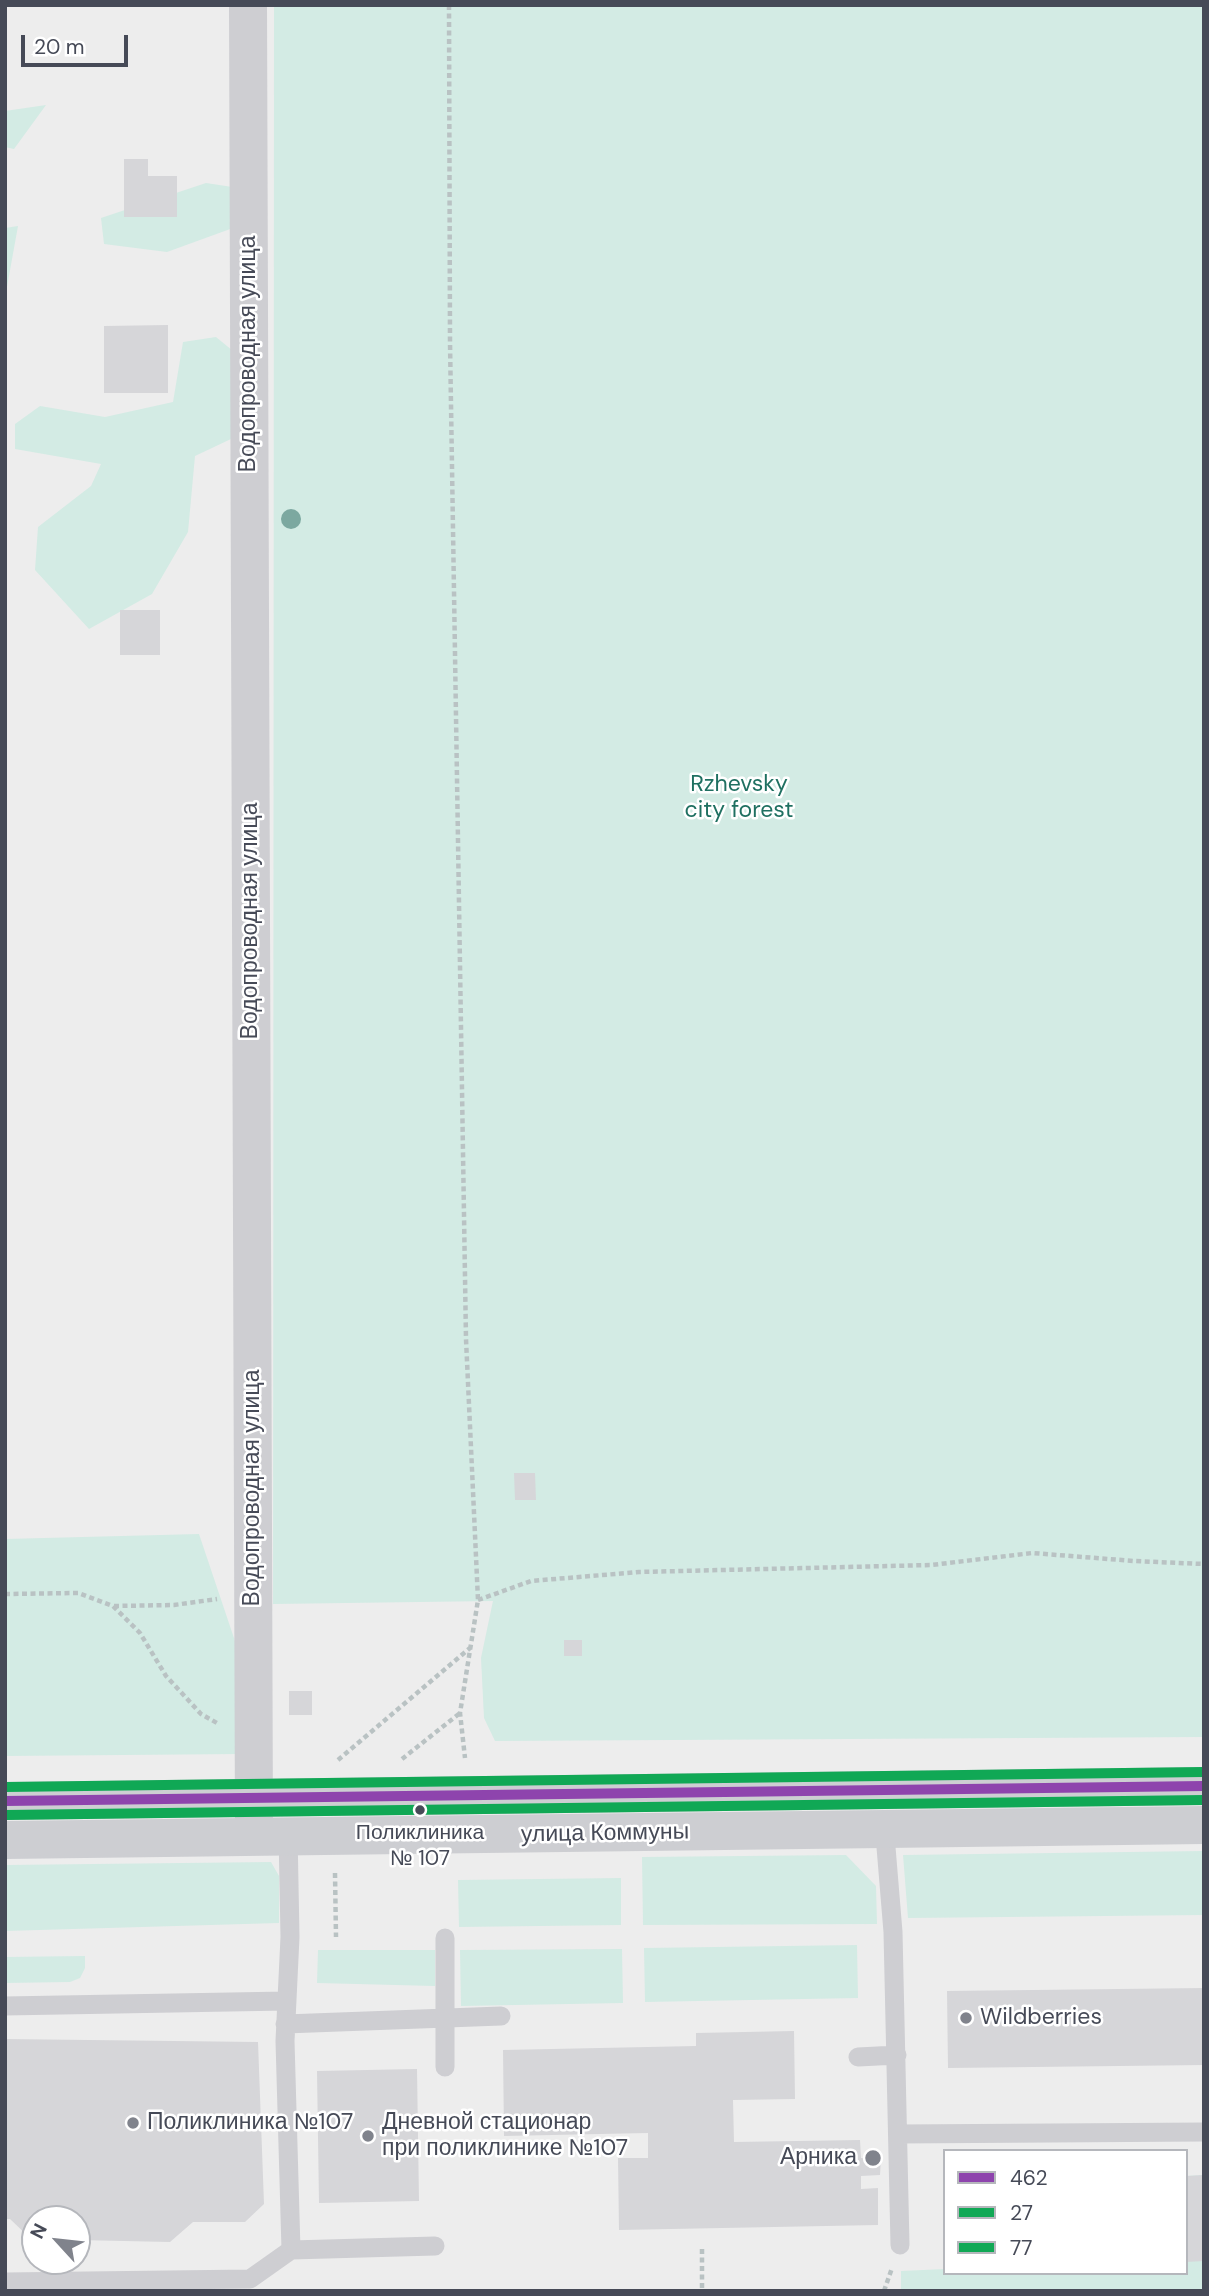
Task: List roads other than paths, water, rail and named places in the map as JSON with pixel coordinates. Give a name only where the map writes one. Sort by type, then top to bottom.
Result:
[{"type":"main road","name":"улица Коммуны","points":[[5,1801],[1204,1786]]},
{"type":"main road","name":"улица Коммуны","points":[[5,1840],[1204,1825]]},
{"type":"street","name":"Водопроводная улица","points":[[248,5],[254,1744],[271,1798],[271,1837]]},
{"type":"lane","points":[[883,1790],[893,1933],[900,2245]]},
{"type":"lane","points":[[271,1837],[290,1937],[285,2024],[290,2250]]},
{"type":"lane","points":[[445,1938],[445,2067]]},
{"type":"lane","points":[[5,2006],[286,2001]]},
{"type":"lane","points":[[285,2024],[500,2016]]},
{"type":"lane","points":[[858,2057],[897,2055]]},
{"type":"lane","points":[[899,2134],[1204,2132]]},
{"type":"lane","points":[[5,2282],[250,2279],[290,2250],[435,2246]]},
{"type":"place","name":"Поликлиника № 107","points":[[420,1810]]},
{"type":"place","name":"Wildberries","points":[[966,2018]]},
{"type":"place","name":"Поликлиника №107","points":[[133,2123]]},
{"type":"place","name":"Дневной стационар при поликлинике №107","points":[[368,2136]]},
{"type":"place","name":"Арника","points":[[873,2158]]},
{"type":"park label","name":"Rzhevsky city forest","points":[[739,798]]}]
